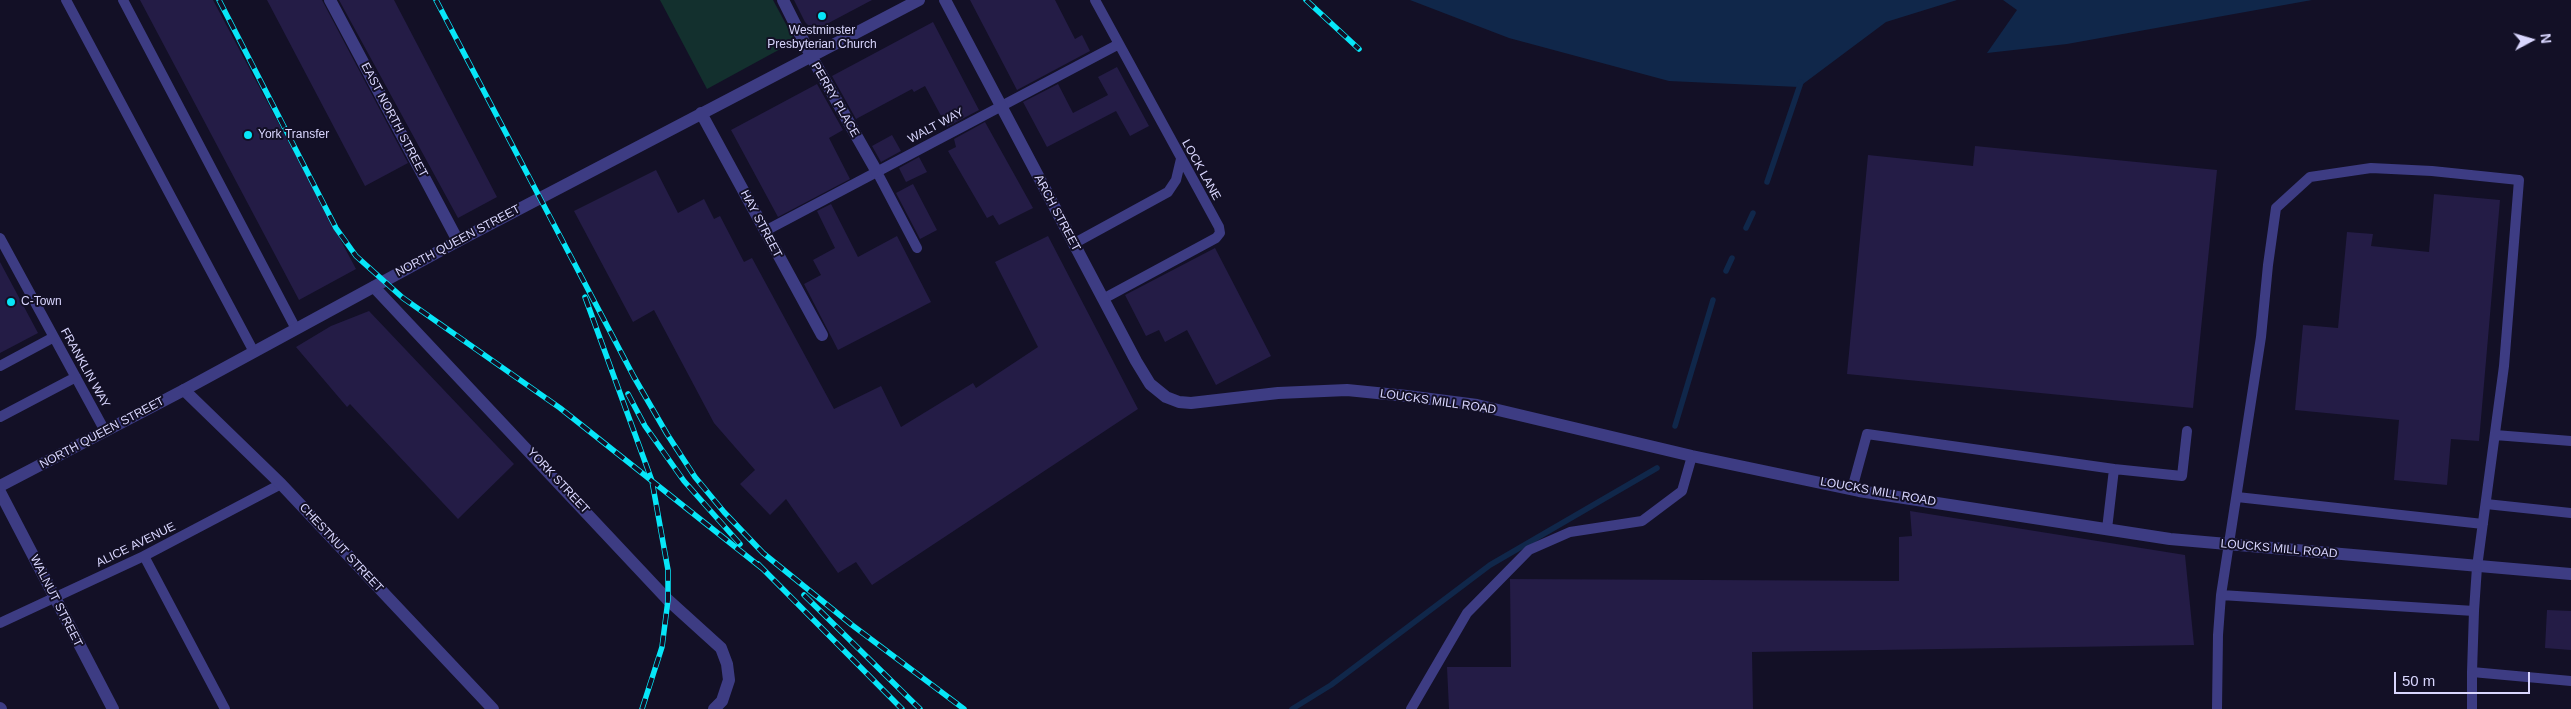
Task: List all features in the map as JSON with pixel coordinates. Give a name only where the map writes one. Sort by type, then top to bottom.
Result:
[{"type":"street","name":"EAST NORTH STREET","points":[[330,0],[458,241]]},
{"type":"street","name":"PERRY PLACE","points":[[783,0],[811,56],[876,172]]},
{"type":"street","name":"NORTH QUEEN STREET","points":[[0,486],[184,390],[458,241],[919,0]]},
{"type":"street","name":"ARCH STREET","points":[[945,0],[1073,244],[1150,384],[1166,397],[1179,402],[1191,403]]},
{"type":"street","name":"HAY STREET","points":[[702,113],[822,335]]},
{"type":"street","name":"YORK STREET","points":[[374,287],[668,600],[721,648],[729,680],[722,701],[714,709]]},
{"type":"street","name":"CHESTNUT STREET","points":[[184,390],[281,484],[493,709]]},
{"type":"street","name":"LOUCKS MILL ROAD","points":[[1191,403],[1278,393],[1347,390],[1407,396],[1477,405],[1692,456],[1852,489],[2170,539],[2571,574]]},
{"type":"street","name":"WALNUT STREET","points":[[0,492],[113,709]]},
{"type":"lane","points":[[66,0],[254,352]]},
{"type":"lane","points":[[123,0],[296,329]]},
{"type":"lane","name":"LOCK LANE","points":[[1095,0],[1219,227],[1220,233],[1216,238],[1103,299]]},
{"type":"lane","name":"WALT WAY","points":[[765,231],[1000,105],[1119,44]]},
{"type":"lane","points":[[1073,244],[1168,192],[1176,180],[1181,159]]},
{"type":"lane","points":[[2217,709],[2218,635],[2221,595],[2261,337],[2276,208],[2310,177],[2371,168],[2432,171],[2519,180],[2504,366],[2477,566],[2472,709]]},
{"type":"lane","points":[[876,172],[917,248]]},
{"type":"lane","name":"FRANKLIN WAY","points":[[0,238],[105,431]]},
{"type":"lane","points":[[0,366],[54,337]]},
{"type":"lane","points":[[0,417],[76,377]]},
{"type":"lane","points":[[1852,489],[1867,434],[2114,469],[2182,476],[2187,431]]},
{"type":"lane","points":[[2495,435],[2571,441]]},
{"type":"lane","points":[[1411,709],[1467,613],[1529,550],[1570,532],[1642,521],[1682,491],[1692,456]]},
{"type":"lane","points":[[2107,529],[2114,469]]},
{"type":"lane","name":"ALICE AVENUE","points":[[0,623],[144,556],[281,484]]},
{"type":"lane","points":[[2237,497],[2483,524]]},
{"type":"lane","points":[[2486,504],[2571,513]]},
{"type":"lane","points":[[144,556],[225,709]]},
{"type":"lane","points":[[2221,595],[2474,611]]},
{"type":"lane","points":[[2472,672],[2571,681]]},
{"type":"green space","points":[[660,0],[773,0],[795,41],[707,89]]},
{"type":"water","points":[[1410,0],[1957,0],[1886,22],[1799,87],[1669,81],[1509,38]]},
{"type":"water","points":[[2003,0],[2312,0],[2067,44],[1987,53],[2017,10]]},
{"type":"building","name":"York Transfer","points":[[140,0],[213,0],[356,269],[299,300]]},
{"type":"building","points":[[267,0],[322,0],[408,163],[365,186]]},
{"type":"building","points":[[339,0],[394,0],[497,197],[458,218]]},
{"type":"building","name":"Westminster Presbyterian Church","points":[[794,0],[872,0],[821,27],[809,26],[805,22]]},
{"type":"building","points":[[970,0],[1055,0],[1075,39],[1082,35],[1090,51],[1017,90]]},
{"type":"building","points":[[933,22],[979,110],[947,127],[925,86],[914,92],[912,89],[856,119],[832,76]]},
{"type":"building","points":[[1117,67],[1149,126],[1130,136],[1116,111],[1047,147],[1023,102],[1058,84],[1073,113],[1108,95],[1098,77]]},
{"type":"building","points":[[817,84],[843,130],[829,138],[850,179],[778,217],[731,130]]},
{"type":"building","points":[[985,122],[1033,208],[999,225],[993,215],[987,218],[948,151],[956,147],[954,139]]},
{"type":"building","points":[[892,135],[901,151],[881,162],[872,146]]},
{"type":"building","points":[[1975,146],[2217,170],[2193,408],[1847,374],[1868,155],[1973,166]]},
{"type":"building","points":[[919,157],[927,172],[906,182],[899,168]]},
{"type":"building","points":[[656,170],[678,213],[704,199],[714,219],[720,216],[744,262],[752,258],[834,409],[881,386],[901,427],[973,383],[976,388],[1038,347],[995,262],[1048,236],[1138,409],[872,585],[856,562],[838,573],[786,499],[770,515],[740,484],[755,470],[714,423],[654,310],[633,322],[574,211]]},
{"type":"building","points":[[913,184],[937,230],[920,239],[896,193]]},
{"type":"building","points":[[2434,194],[2500,200],[2479,441],[2451,439],[2447,485],[2394,480],[2399,420],[2295,410],[2303,325],[2338,328],[2347,232],[2373,234],[2371,246],[2429,252]]},
{"type":"building","points":[[831,204],[858,257],[897,236],[931,302],[838,350],[804,284],[821,275],[813,260],[835,248],[817,211]]},
{"type":"building","points":[[1215,248],[1271,356],[1216,385],[1187,330],[1165,342],[1159,330],[1146,336],[1125,295]]},
{"type":"building","name":"C-Town","points":[[0,262],[38,333],[0,353]]},
{"type":"building","points":[[369,311],[514,464],[458,519],[350,404],[347,407],[296,347],[331,326]]},
{"type":"building","points":[[1910,511],[2185,555],[2194,645],[1752,652],[1753,709],[1449,709],[1447,667],[1511,667],[1510,579],[1899,581],[1899,537],[1912,536]]},
{"type":"building","points":[[2547,610],[2571,611],[2571,650],[2545,648]]},
{"type":"waterway","points":[[1767,182],[1801,82]]},
{"type":"waterway","points":[[1746,228],[1753,213]]},
{"type":"waterway","points":[[1726,271],[1732,258]]},
{"type":"waterway","points":[[1675,426],[1713,300]]},
{"type":"waterway","points":[[1292,709],[1331,685],[1490,565],[1657,468]]},
{"type":"railway","points":[[219,0],[336,228],[356,256],[403,298],[560,408],[763,569]]},
{"type":"railway","points":[[436,0],[634,377],[667,434],[695,477],[724,512],[763,553],[852,625],[964,709]]},
{"type":"railway","points":[[1306,0],[1359,49]]},
{"type":"railway","points":[[585,297],[652,481],[668,570],[668,600],[662,647],[642,709]]},
{"type":"railway","points":[[628,394],[645,426],[684,481],[740,544]]},
{"type":"railway","points":[[758,564],[902,709]]},
{"type":"railway","points":[[804,595],[920,709]]},
{"type":"place","name":"Westminster Presbyterian Church","points":[[822,16]]},
{"type":"place","name":"York Transfer","points":[[248,135]]},
{"type":"place","name":"C-Town","points":[[11,302]]}]
